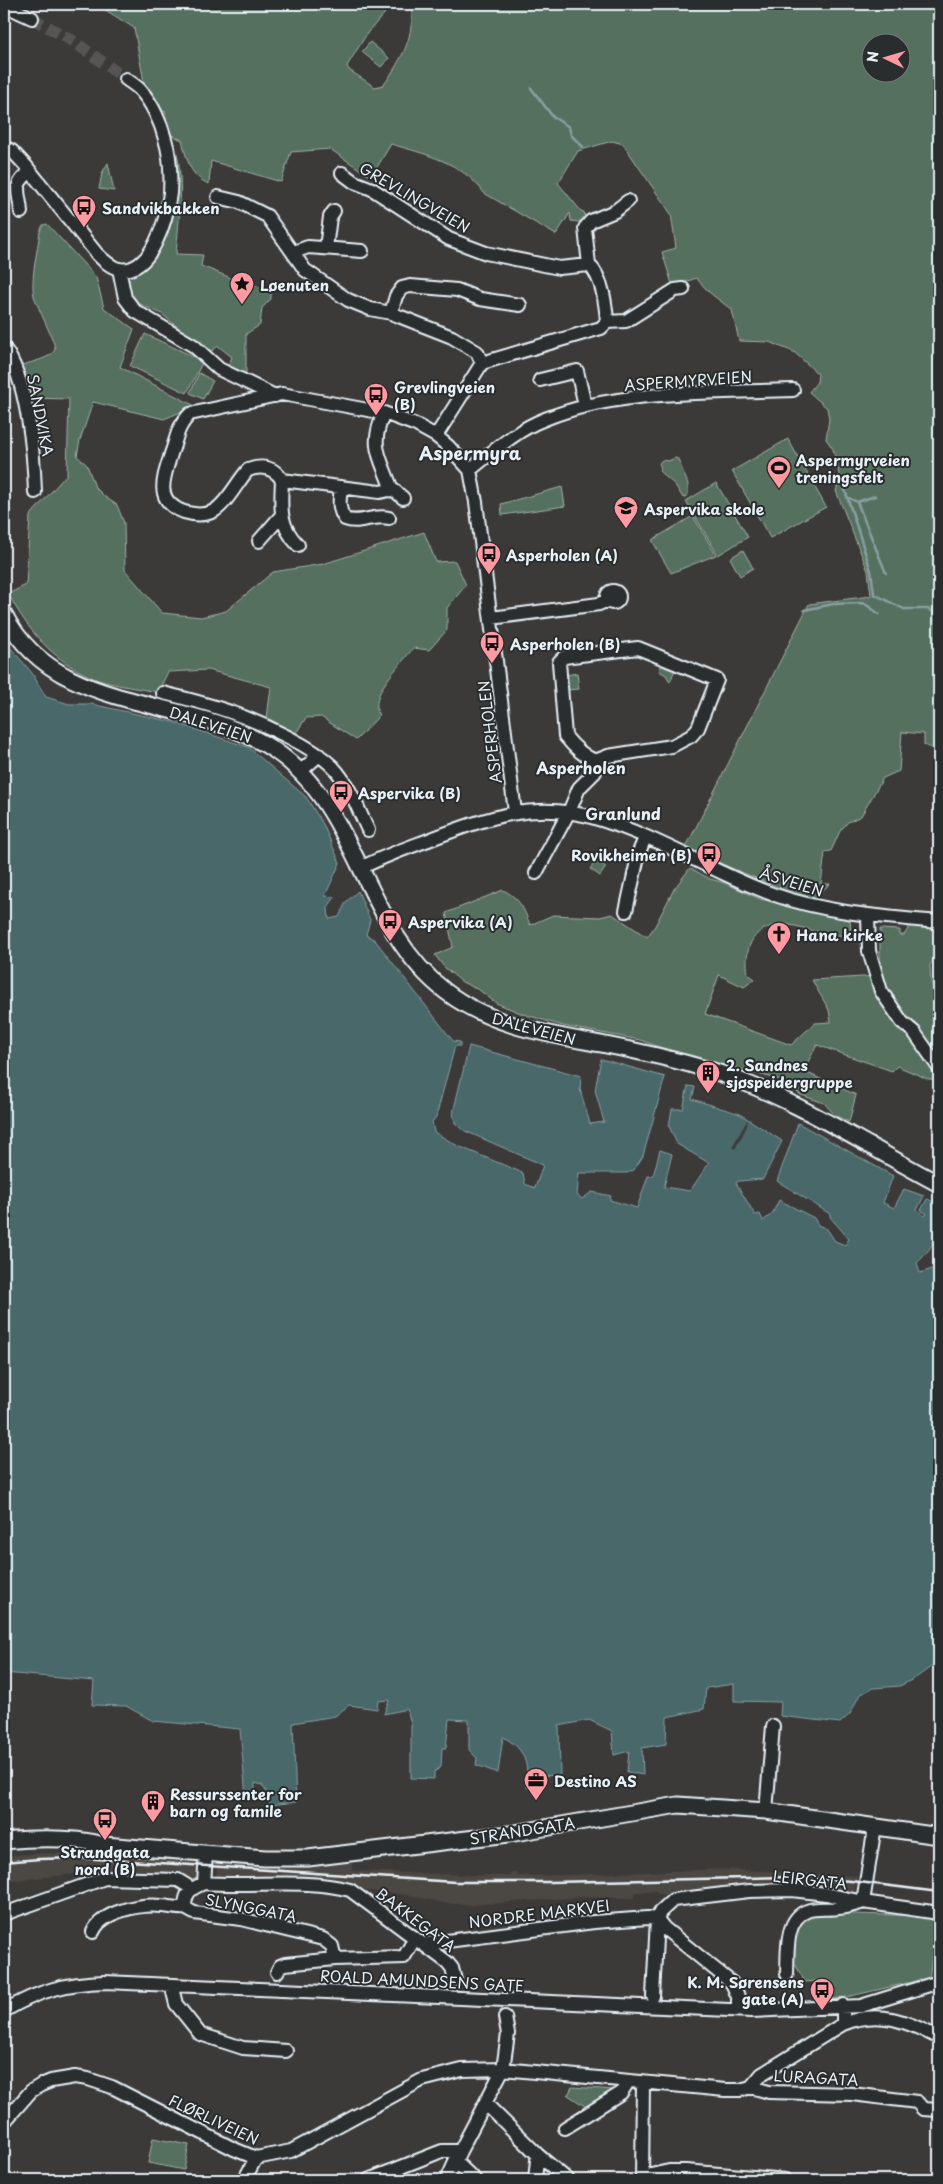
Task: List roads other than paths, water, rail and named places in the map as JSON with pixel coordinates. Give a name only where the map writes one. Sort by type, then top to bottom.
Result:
[{"type":"main road","name":"DALEVEIEN","points":[[4,614],[21,640],[36,656],[71,680],[90,688],[195,717],[247,734],[275,750],[301,771],[327,804],[386,920],[409,955],[445,991],[476,1011],[516,1026],[657,1056],[712,1071],[747,1084],[806,1111],[939,1184]]},
{"type":"main road","name":"STRANDGATA","points":[[4,1851],[104,1846],[265,1858],[308,1858],[509,1834],[678,1804],[766,1811],[939,1836]]},
{"type":"main road","name":"STRANDGATA","points":[[4,1841],[56,1840],[93,1842],[104,1846]]},
{"type":"street","points":[[4,5],[32,18]]},
{"type":"street","points":[[4,147],[12,151],[107,264],[119,269],[130,268],[144,261],[160,233],[170,194],[170,173],[166,140],[156,115],[142,91],[126,79]]},
{"type":"street","points":[[20,212],[16,193],[24,177],[30,172]]},
{"type":"street","name":"GREVLINGVEIEN","points":[[342,173],[354,182],[372,189],[449,239],[486,253],[522,262],[559,268],[589,265]]},
{"type":"street","points":[[218,197],[239,202],[267,216],[305,270],[348,300],[370,310],[391,313],[452,337],[477,352],[482,363]]},
{"type":"street","points":[[607,322],[598,278],[594,269],[589,265],[585,228],[591,221],[615,212],[628,201]]},
{"type":"street","points":[[326,248],[330,217],[334,211]]},
{"type":"street","points":[[294,252],[308,247],[362,251]]},
{"type":"street","points":[[119,269],[125,298],[135,312],[194,346],[218,369],[275,396]]},
{"type":"street","points":[[391,313],[396,296],[402,288],[410,286],[458,290],[480,299],[520,305]]},
{"type":"street","points":[[436,436],[482,363],[601,328],[607,322],[626,320],[675,290],[683,289]]},
{"type":"street","name":"SANDVIKA","points":[[4,348],[15,367],[32,439],[35,492]]},
{"type":"street","points":[[540,380],[577,371],[585,405]]},
{"type":"street","name":"ASPERMYRVEIEN","points":[[470,470],[514,435],[544,419],[585,405],[666,396],[793,390]]},
{"type":"street","points":[[298,545],[288,534],[281,516],[282,480],[278,474],[265,467],[248,470],[219,506],[202,515],[183,512],[174,507],[163,493],[162,487],[180,425],[190,414],[282,394],[384,413],[416,425],[436,436],[470,470]]},
{"type":"street","points":[[384,413],[376,440],[379,460],[391,486],[389,490]]},
{"type":"street","name":"ASPERHOLEN","points":[[470,470],[474,486],[515,812]]},
{"type":"street","points":[[282,480],[380,492],[389,490],[395,491],[403,498]]},
{"type":"street","points":[[341,487],[339,504],[340,511],[345,519],[359,521],[376,516],[389,518]]},
{"type":"street","points":[[259,541],[281,516]]},
{"type":"street","points":[[491,618],[599,604],[608,600]]},
{"type":"street","points":[[638,648],[717,680],[698,728],[691,736],[672,746],[608,756],[596,761],[583,754],[565,736],[558,668],[561,659],[638,648]]},
{"type":"street","name":"DALEVEIEN","points":[[163,693],[201,702],[255,720],[319,755],[334,768],[348,789],[368,830]]},
{"type":"street","points":[[301,771],[319,755]]},
{"type":"street","points":[[536,873],[569,812],[579,788],[595,772],[596,761]]},
{"type":"street","name":"ÅSVEIEN","points":[[361,868],[463,827],[515,812],[569,812],[597,818],[774,894],[829,909],[939,922]]},
{"type":"street","points":[[626,910],[638,852],[645,838]]},
{"type":"street","points":[[868,915],[869,951],[881,991],[902,1022],[914,1032],[939,1068]]},
{"type":"street","points":[[766,1811],[774,1726]]},
{"type":"street","points":[[786,1974],[791,1928],[799,1917],[807,1911],[840,1908],[863,1902],[874,1826]]},
{"type":"street","name":"SLYNGGATA","points":[[206,1854],[204,1884],[191,1888],[185,1896],[185,1908],[194,1913],[240,1919],[323,1939],[332,1946],[335,1959]]},
{"type":"street","points":[[4,1914],[105,1878],[178,1880],[191,1888]]},
{"type":"street","name":"BAKKEGATA","points":[[204,1884],[312,1885],[339,1887],[350,1890],[447,1962],[452,1968],[455,1980]]},
{"type":"street","name":"LEIRGATA","points":[[658,1919],[660,1912],[673,1900],[749,1891],[792,1890],[939,1913]]},
{"type":"street","points":[[93,1932],[96,1924],[106,1917],[139,1907],[185,1908]]},
{"type":"street","points":[[653,1996],[658,1919]]},
{"type":"street","points":[[658,1919],[664,1928],[732,1983],[738,1997],[738,2010]]},
{"type":"street","name":"NORDRE MARKVEI","points":[[419,1941],[594,1922],[658,1919]]},
{"type":"street","points":[[278,1972],[280,1966],[285,1964],[335,1959],[404,1957],[419,1941]]},
{"type":"street","name":"ROALD AMUNDSENS GATE","points":[[4,2011],[34,1995],[66,1985],[105,1982],[738,2010],[843,2005],[888,1993],[911,1991],[939,1982]]},
{"type":"street","points":[[174,1985],[173,1992],[176,2004],[200,2034],[243,2048],[280,2047]]},
{"type":"street","points":[[843,2005],[843,2024]]},
{"type":"street","points":[[447,2180],[457,2156],[503,2069],[508,2034],[506,2017]]},
{"type":"street","points":[[751,2087],[762,2074],[843,2024],[857,2018],[887,2017],[902,2020],[939,2038]]},
{"type":"street","name":"LURAGATA","points":[[503,2069],[643,2084],[725,2090],[740,2090],[751,2087],[769,2092],[852,2094],[917,2102],[923,2109],[939,2110]]},
{"type":"street","name":"FLØRLIVEIEN","points":[[4,2122],[32,2091],[41,2085],[64,2078],[88,2079],[112,2087],[234,2149],[256,2158],[291,2151],[432,2076],[462,2070],[503,2069]]},
{"type":"street","points":[[565,2128],[621,2093],[628,2082]]},
{"type":"street","points":[[643,2084],[642,2179],[662,2172],[686,2171],[785,2180]]},
{"type":"street","points":[[485,2103],[568,2180]]},
{"type":"street","points":[[368,2180],[442,2151],[457,2156],[476,2180]]},
{"type":"street","points":[[244,2180],[256,2158]]},
{"type":"street","points":[[535,2180],[538,2160]]},
{"type":"water","points":[[4,640],[32,673],[46,697],[69,704],[91,704],[173,722],[248,747],[306,797],[323,824],[340,863],[325,896],[335,897],[328,907],[329,919],[339,917],[346,902],[358,891],[370,920],[366,935],[375,940],[453,1041],[460,1042],[460,1046],[455,1046],[436,1117],[432,1122],[434,1132],[458,1146],[523,1173],[525,1184],[535,1188],[543,1165],[465,1131],[455,1123],[453,1113],[469,1046],[581,1076],[580,1089],[590,1124],[604,1122],[595,1090],[601,1059],[665,1077],[643,1156],[634,1170],[627,1173],[579,1173],[577,1195],[582,1199],[592,1192],[611,1196],[610,1200],[637,1208],[648,1176],[653,1176],[660,1150],[672,1154],[664,1187],[690,1191],[709,1163],[677,1144],[669,1126],[672,1109],[683,1109],[688,1086],[695,1087],[692,1099],[740,1114],[782,1141],[763,1179],[739,1181],[736,1183],[755,1215],[760,1214],[763,1221],[772,1214],[779,1200],[814,1218],[818,1225],[827,1229],[835,1241],[845,1245],[849,1239],[830,1217],[830,1214],[777,1181],[798,1123],[893,1176],[883,1203],[894,1208],[904,1189],[924,1196],[917,1210],[925,1216],[927,1214],[921,1210],[927,1199],[939,1204],[936,1238],[929,1250],[917,1263],[920,1273],[938,1267],[939,1263],[939,1661],[917,1677],[900,1686],[873,1688],[860,1694],[850,1714],[840,1723],[780,1716],[781,1702],[734,1701],[734,1684],[706,1688],[704,1709],[667,1717],[666,1744],[642,1748],[643,1775],[627,1772],[629,1751],[614,1755],[612,1731],[589,1720],[559,1726],[560,1775],[541,1776],[541,1786],[527,1788],[527,1772],[524,1758],[517,1747],[503,1737],[498,1773],[476,1765],[477,1758],[469,1750],[469,1720],[449,1719],[446,1748],[442,1748],[441,1767],[434,1772],[434,1779],[411,1778],[411,1724],[407,1709],[384,1714],[389,1700],[378,1701],[377,1709],[349,1705],[335,1716],[293,1723],[296,1802],[270,1805],[267,1793],[262,1785],[255,1783],[255,1796],[246,1797],[240,1729],[153,1721],[126,1706],[92,1705],[94,1681],[4,1673]]},
{"type":"waterway","points":[[531,88],[553,117],[569,127],[571,135],[583,147]]},
{"type":"waterway","points":[[844,487],[871,571],[874,594],[904,609],[928,609],[939,616]]},
{"type":"waterway","points":[[847,497],[857,502],[875,496]]},
{"type":"waterway","points":[[857,502],[886,573]]},
{"type":"waterway","points":[[804,610],[833,604],[864,603],[879,614]]},
{"type":"tunnel","points":[[32,18],[73,41],[126,79]]},
{"type":"railway","points":[[4,1862],[81,1858],[455,1882],[791,1877],[851,1881],[939,1892]]},
{"type":"place","name":"Sandvikbakken","points":[[84,228]]},
{"type":"place","name":"Løenuten","points":[[242,305]]},
{"type":"place","name":"Grevlingveien (B)","points":[[376,416]]},
{"type":"place","name":"Aspermyrveien treningsfelt","points":[[779,489]]},
{"type":"place","name":"Aspervika skole","points":[[626,529]]},
{"type":"place","name":"Asperholen (A)","points":[[489,575]]},
{"type":"place","name":"Asperholen (B)","points":[[492,664]]},
{"type":"place","name":"Aspervika (B)","points":[[341,813]]},
{"type":"place","name":"Rovikheimen (B)","points":[[709,875]]},
{"type":"place","name":"Aspervika (A)","points":[[390,942]]},
{"type":"place","name":"Hana kirke","points":[[779,955]]},
{"type":"place","name":"2. Sandnes sjøspeidergruppe","points":[[708,1094]]},
{"type":"place","name":"Destino AS","points":[[536,1801]]},
{"type":"place","name":"Ressurssenter for barn og famile","points":[[153,1823]]},
{"type":"place","name":"Strandgata nord (B)","points":[[105,1841]]},
{"type":"place","name":"K. M. Sørensens gate (A)","points":[[822,2011]]},
{"type":"district","name":"Aspermyra","points":[[470,452]]},
{"type":"district","name":"Asperholen","points":[[581,767]]},
{"type":"district","name":"Granlund","points":[[623,813]]}]
